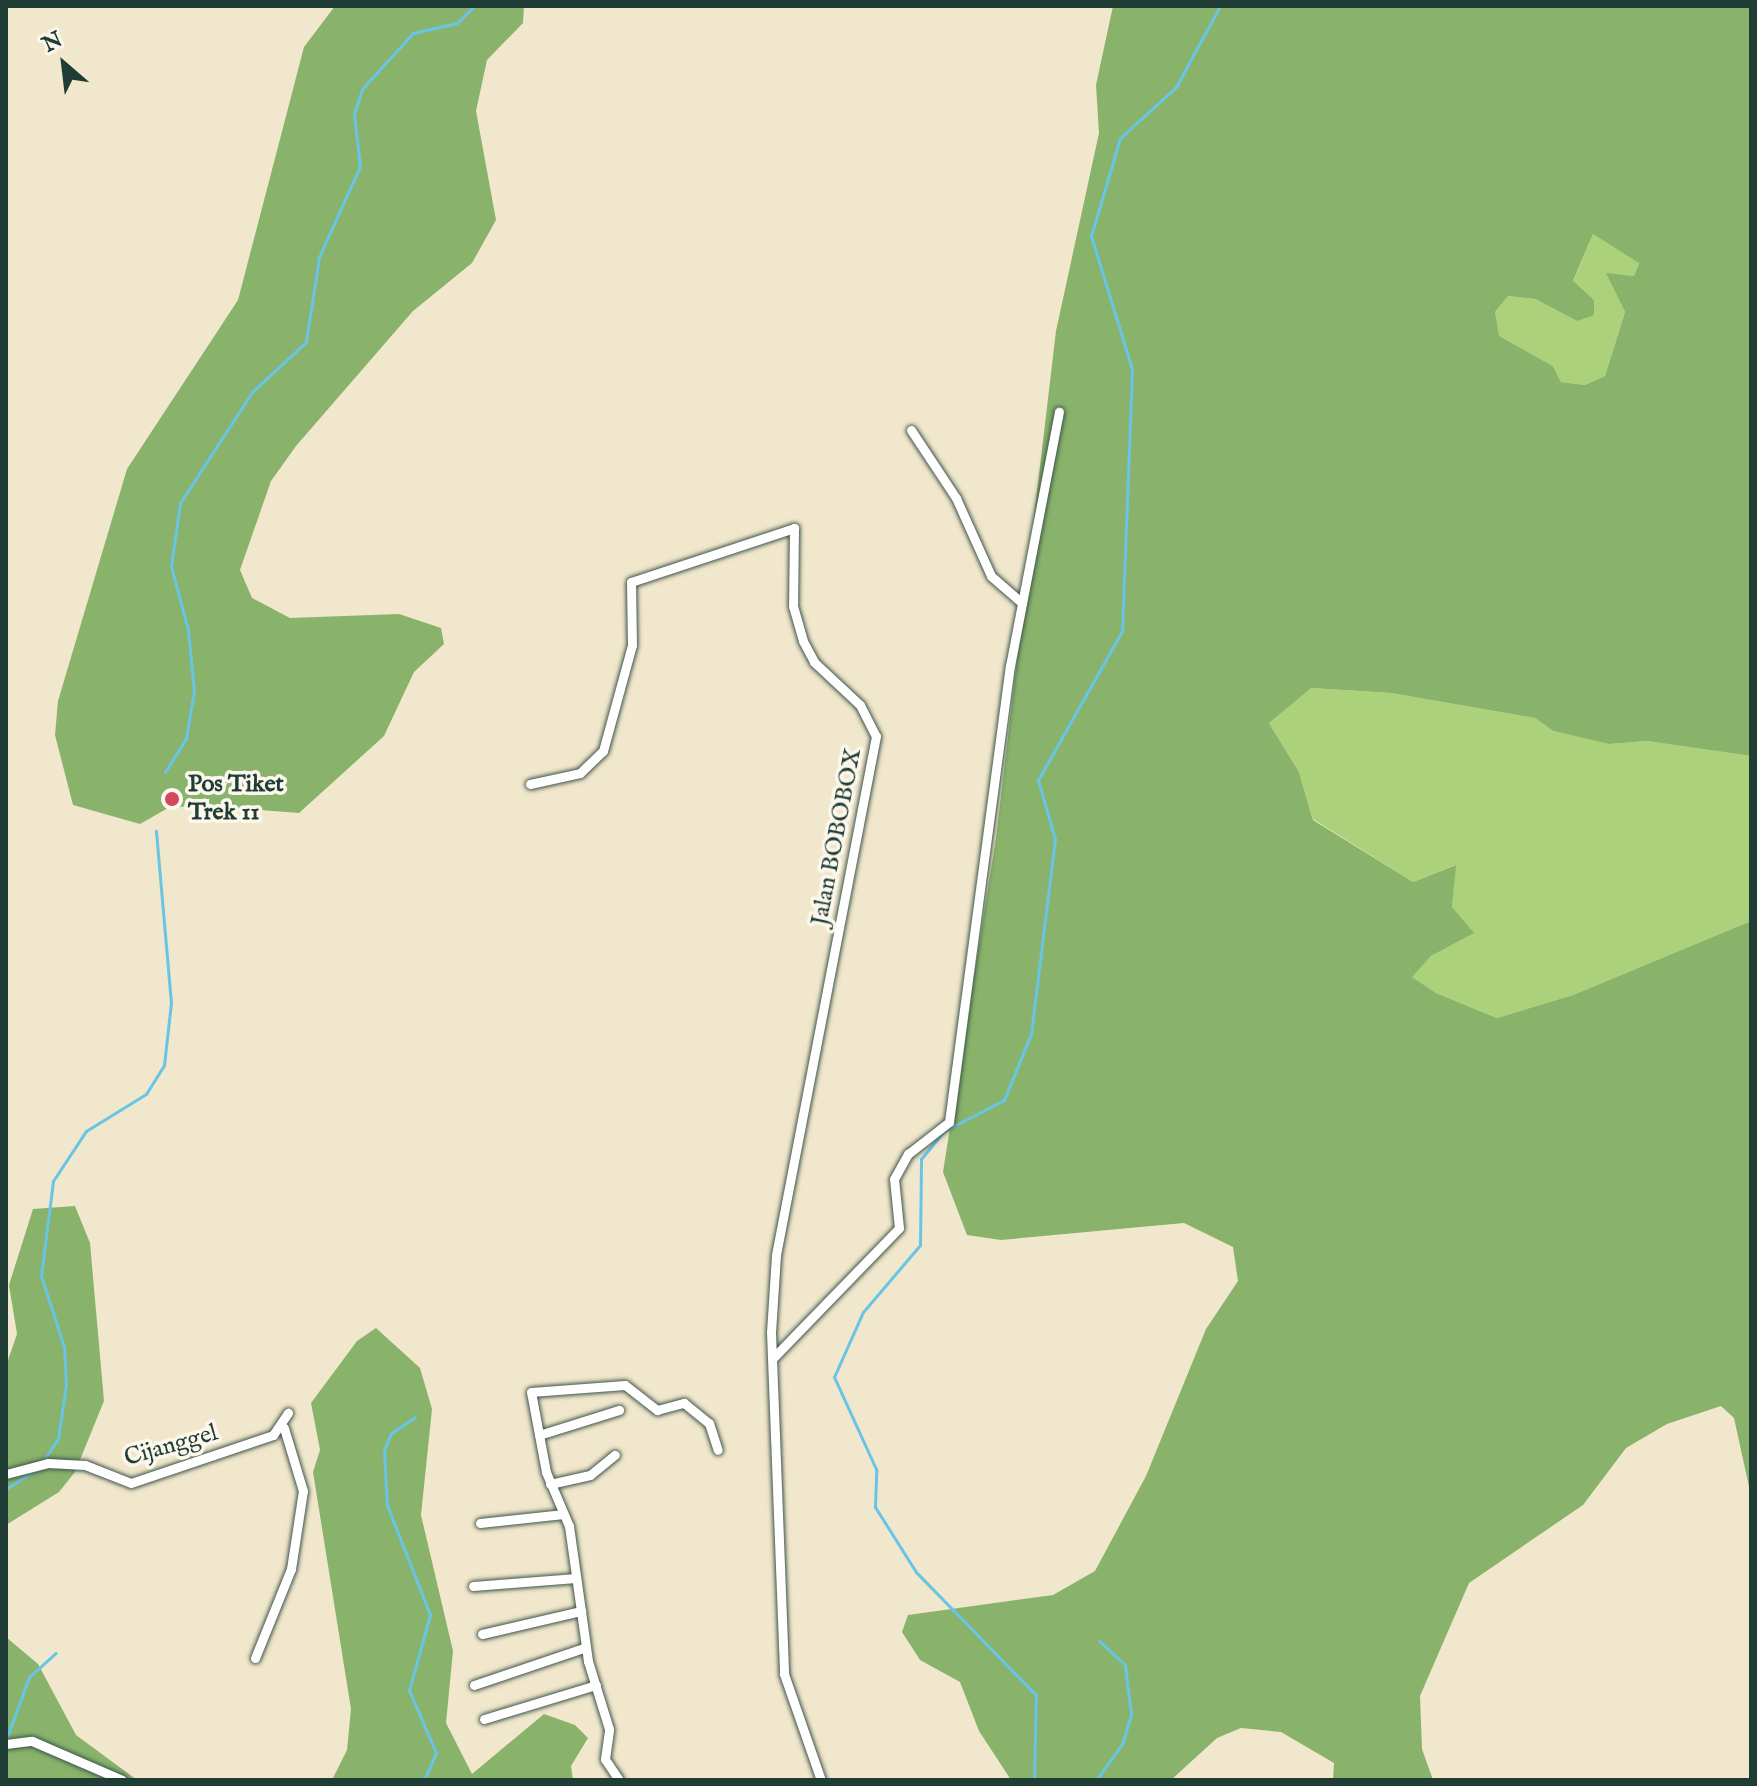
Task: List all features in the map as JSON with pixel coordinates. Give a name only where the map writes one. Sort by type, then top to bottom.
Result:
[{"type":"street","points":[[773,1358],[899,1228],[894,1179],[908,1154],[949,1122],[1022,603],[1059,412]]},
{"type":"street","points":[[911,430],[956,498],[991,576],[1022,603]]},
{"type":"street","name":"Jalan BOBOBOX","points":[[530,784],[580,773],[603,751],[632,645],[626,597],[639,575],[688,569],[745,541],[794,528],[793,606],[803,641],[814,662],[860,705],[876,736],[776,1255],[773,1358],[784,1674],[821,1780]]},
{"type":"street","points":[[619,1780],[605,1759],[609,1729],[586,1647],[564,1514],[550,1484],[531,1392],[625,1385],[657,1410],[677,1402],[695,1409],[709,1423],[718,1450]]},
{"type":"street","points":[[539,1435],[619,1410]]},
{"type":"street","points":[[255,1658],[291,1569],[303,1491],[284,1428],[288,1413]]},
{"type":"street","name":"Cijanggel","points":[[6,1474],[48,1463],[85,1465],[131,1483],[284,1428]]},
{"type":"street","points":[[550,1484],[590,1475],[615,1455]]},
{"type":"street","points":[[480,1523],[564,1514]]},
{"type":"street","points":[[473,1586],[576,1578]]},
{"type":"street","points":[[482,1634],[581,1611]]},
{"type":"street","points":[[474,1685],[586,1647]]},
{"type":"street","points":[[484,1719],[595,1682]]},
{"type":"street","points":[[6,1744],[32,1741],[122,1780]]},
{"type":"green space","points":[[335,6],[524,6],[523,23],[487,60],[476,111],[496,220],[472,263],[413,311],[296,446],[271,481],[240,570],[252,598],[290,618],[399,614],[441,628],[444,644],[414,672],[384,736],[299,813],[198,805],[168,808],[140,824],[73,805],[55,735],[58,701],[127,469],[238,300],[304,47]]},
{"type":"green space","points":[[1113,6],[1751,6],[1751,756],[1647,741],[1609,744],[1553,731],[1535,718],[1391,693],[1311,688],[1269,723],[1299,772],[1313,820],[1413,882],[1456,865],[1452,907],[1474,933],[1431,956],[1412,977],[1436,993],[1497,1018],[1573,995],[1751,921],[1751,1496],[1734,1418],[1721,1406],[1667,1424],[1626,1448],[1583,1505],[1469,1583],[1420,1696],[1422,1749],[1433,1780],[1333,1780],[1334,1763],[1281,1732],[1241,1728],[1217,1738],[1171,1780],[1011,1780],[979,1731],[960,1682],[920,1660],[902,1632],[908,1615],[1053,1595],[1095,1571],[1146,1476],[1206,1329],[1238,1281],[1233,1247],[1184,1223],[1001,1240],[967,1235],[943,1172],[996,838],[1056,331],[1099,133],[1096,85]],"holes":[[[1593,234],[1639,263],[1634,276],[1606,273],[1625,312],[1605,376],[1585,385],[1561,382],[1553,366],[1499,336],[1495,312],[1508,296],[1535,299],[1577,321],[1594,315],[1594,300],[1573,281]]]},
{"type":"green space","points":[[1593,234],[1639,262],[1634,276],[1607,274],[1625,312],[1605,376],[1585,385],[1561,382],[1553,366],[1498,336],[1495,312],[1508,296],[1535,299],[1577,321],[1594,300],[1573,282]]},
{"type":"green space","points":[[1310,688],[1391,693],[1535,718],[1553,731],[1609,744],[1647,741],[1751,756],[1751,921],[1573,995],[1497,1018],[1436,993],[1411,977],[1431,956],[1473,933],[1452,907],[1455,865],[1413,882],[1313,819],[1299,772],[1269,723]]},
{"type":"green space","points":[[75,1206],[90,1243],[104,1401],[75,1472],[59,1492],[6,1525],[6,1366],[17,1334],[9,1285],[33,1209]]},
{"type":"green space","points":[[376,1328],[420,1368],[432,1409],[421,1515],[453,1651],[446,1723],[472,1774],[544,1714],[575,1725],[588,1738],[571,1766],[573,1780],[332,1780],[347,1750],[351,1709],[313,1472],[320,1450],[311,1403],[357,1341]]},
{"type":"green space","points":[[6,1637],[38,1664],[76,1735],[137,1780],[6,1780]]},
{"type":"waterway","points":[[165,772],[186,738],[194,691],[188,630],[171,566],[180,503],[252,392],[306,342],[319,257],[360,166],[354,114],[362,89],[413,33],[457,23],[474,6]]},
{"type":"waterway","points":[[1034,1780],[1036,1695],[916,1572],[875,1507],[876,1469],[834,1377],[863,1312],[920,1245],[921,1159],[944,1131],[1004,1100],[1031,1034],[1055,839],[1038,780],[1122,631],[1132,369],[1091,236],[1120,138],[1176,87],[1220,6]]},
{"type":"waterway","points":[[43,1461],[58,1439],[66,1385],[64,1347],[41,1276],[53,1181],[86,1131],[146,1094],[164,1065],[171,1003],[156,831]]},
{"type":"waterway","points":[[1751,1123],[1751,1144]]},
{"type":"waterway","points":[[415,1417],[391,1433],[384,1450],[387,1505],[430,1615],[409,1690],[436,1753],[424,1780]]},
{"type":"waterway","points":[[6,1489],[35,1470]]},
{"type":"waterway","points":[[1096,1780],[1122,1744],[1131,1714],[1125,1665],[1099,1641]]},
{"type":"waterway","points":[[6,1740],[29,1677],[56,1653]]},
{"type":"place","name":"Pos Tiket Trek 11","points":[[172,799]]}]
